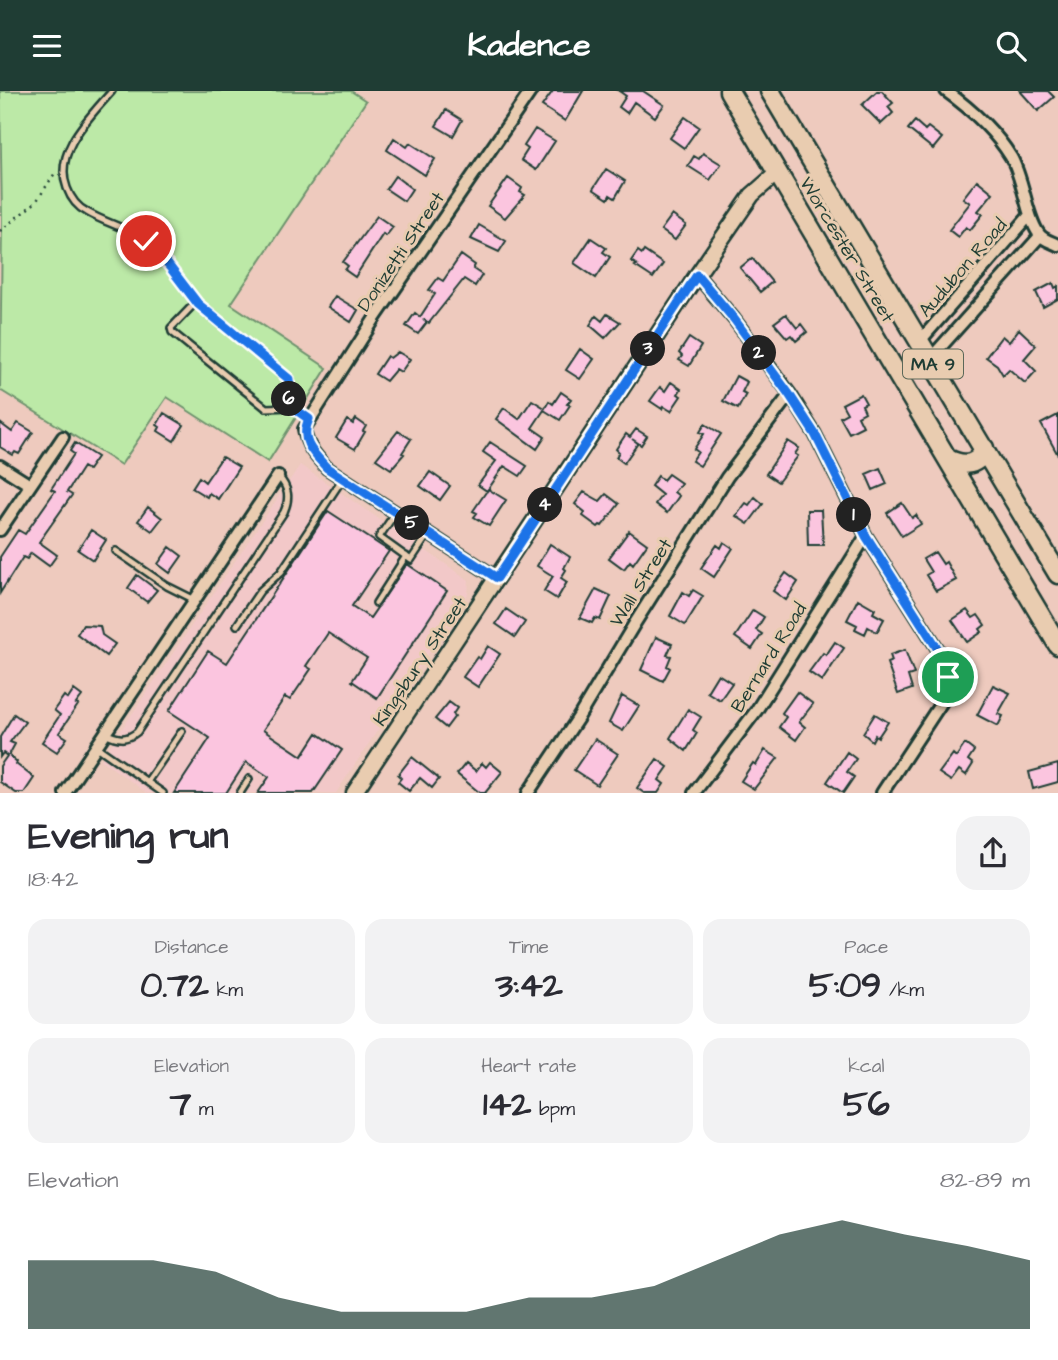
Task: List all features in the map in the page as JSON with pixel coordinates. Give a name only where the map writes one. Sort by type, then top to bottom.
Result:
[{"type":"highway","name":"Worcester Street","points":[[729,91],[1058,645]]},
{"type":"highway","name":"Worcester Street","points":[[770,91],[1058,574]]},
{"type":"highway","points":[[948,459],[960,464],[971,463],[979,459],[984,448]]},
{"type":"main road","name":"Kingsbury Street","points":[[354,793],[697,275],[752,195],[778,172]]},
{"type":"street","name":"Donizetti Street","points":[[343,478],[327,468],[311,451],[305,433],[309,419],[531,91]]},
{"type":"street","name":"Audubon Road","points":[[930,359],[1040,236],[1030,215],[1013,161],[1004,147],[984,123],[946,91]]},
{"type":"street","name":"Audubon Road","points":[[920,341],[1030,215]]},
{"type":"street","points":[[1040,236],[1058,245]]},
{"type":"street","points":[[697,275],[734,319],[815,434],[866,536],[941,654],[948,677],[945,697],[882,793]]},
{"type":"street","name":"Wall Street","points":[[528,793],[578,718],[727,477],[789,394]]},
{"type":"street","points":[[0,530],[63,437]]},
{"type":"street","points":[[0,466],[30,485]]},
{"type":"street","points":[[65,793],[278,476]]},
{"type":"street","points":[[343,478],[497,578]]},
{"type":"street","name":"Bernard Road","points":[[694,793],[756,711],[866,536]]},
{"type":"lane","points":[[112,91],[74,138],[65,164],[65,181],[76,204],[146,241],[196,302],[289,379],[292,407]]},
{"type":"lane","points":[[196,302],[192,303],[172,328],[172,332],[266,408],[292,407],[309,419]]},
{"type":"lane","points":[[105,733],[122,739],[130,738],[153,709],[284,512],[288,493],[286,485],[278,476]]},
{"type":"lane","points":[[237,625],[260,591],[281,572],[343,478]]},
{"type":"lane","points":[[396,512],[379,537],[411,560],[429,533]]},
{"type":"lane","points":[[116,551],[167,586],[195,600]]},
{"type":"lane","points":[[376,603],[406,556]]},
{"type":"lane","points":[[147,782],[182,731]]},
{"type":"lane","points":[[96,747],[163,793]]},
{"type":"lane","points":[[240,793],[249,779]]},
{"type":"path","points":[[0,231],[37,202],[60,166],[65,164]]},
{"type":"shaded area","points":[[300,465],[469,580],[468,594],[336,793],[147,793],[101,760]]},
{"type":"green space","points":[[0,91],[351,91],[366,101],[231,304],[327,368],[268,462],[167,397],[121,465],[0,390]]},
{"type":"building","points":[[553,91],[583,91],[565,121],[542,106]]},
{"type":"building","points":[[619,91],[643,91],[664,105],[655,117],[634,102],[627,113],[619,107],[626,96]]},
{"type":"building","points":[[877,91],[882,91],[893,103],[888,107],[893,113],[881,124],[862,105]]},
{"type":"building","points":[[1020,91],[1048,91],[1054,97],[1038,111]]},
{"type":"building","points":[[446,110],[462,120],[453,136],[436,126]]},
{"type":"building","points":[[685,117],[699,127],[684,148],[670,138]]},
{"type":"building","points":[[915,121],[925,130],[928,127],[942,138],[933,149],[908,129]]},
{"type":"building","points":[[535,129],[555,141],[536,170],[521,160],[528,149],[524,146]]},
{"type":"building","points":[[394,138],[407,147],[410,143],[435,159],[425,175],[387,150]]},
{"type":"building","points":[[703,153],[721,164],[710,180],[688,166],[694,156],[699,159]]},
{"type":"building","points":[[606,169],[625,181],[615,198],[610,195],[608,199],[593,189]]},
{"type":"building","points":[[395,176],[412,189],[404,201],[386,189]]},
{"type":"building","points":[[508,178],[522,188],[520,192],[525,195],[505,218],[488,206]]},
{"type":"building","points":[[977,180],[993,193],[978,211],[983,214],[970,230],[966,227],[958,237],[949,230],[970,203],[963,198]]},
{"type":"building","points":[[672,215],[686,225],[675,240],[661,230]]},
{"type":"building","points":[[377,216],[393,227],[386,236],[383,234],[355,277],[345,270],[348,266],[343,262]]},
{"type":"building","points":[[479,225],[506,241],[499,252],[471,239]]},
{"type":"building","points":[[591,238],[606,248],[603,252],[610,257],[596,278],[574,263]]},
{"type":"building","points":[[638,251],[642,254],[644,251],[663,264],[653,278],[631,261]]},
{"type":"building","points":[[461,255],[475,265],[473,269],[482,275],[475,286],[464,279],[429,323],[423,319],[427,322],[418,334],[406,326],[415,313],[420,317],[435,294],[429,290],[438,278],[443,281]]},
{"type":"building","points":[[752,258],[772,282],[760,292],[740,268]]},
{"type":"building","points":[[1053,283],[1055,288],[1058,286],[1058,299],[1043,307],[1036,292]]},
{"type":"building","points":[[335,296],[358,310],[351,322],[328,307]]},
{"type":"building","points":[[607,314],[620,322],[605,338],[590,325],[596,316],[602,321]]},
{"type":"building","points":[[786,314],[797,328],[801,324],[807,332],[796,341],[791,335],[787,338],[774,323]]},
{"type":"building","points":[[1019,329],[1036,345],[1024,359],[1036,371],[1025,383],[1009,369],[1003,375],[997,365],[986,357],[1002,336],[1009,342]]},
{"type":"building","points":[[689,338],[701,346],[689,366],[679,360],[682,356],[679,353]]},
{"type":"building","points":[[580,349],[594,359],[580,379],[566,370]]},
{"type":"building","points":[[398,352],[410,359],[401,372],[396,369],[386,381],[375,374],[387,356],[390,358]]},
{"type":"building","points":[[736,376],[747,382],[742,392],[746,394],[738,409],[723,401]]},
{"type":"building","points":[[671,382],[681,389],[678,394],[681,396],[671,411],[650,401],[660,387],[665,391]]},
{"type":"building","points":[[561,392],[571,399],[567,404],[570,405],[560,420],[544,410],[532,428],[545,437],[537,449],[496,419],[504,408],[519,419],[532,400],[545,408],[549,401],[553,404]]},
{"type":"building","points":[[861,394],[866,403],[862,405],[865,412],[858,416],[863,426],[849,433],[840,417],[847,413],[842,404]]},
{"type":"building","points":[[164,413],[184,425],[174,441],[158,431],[160,427],[157,425]]},
{"type":"building","points":[[1058,415],[1058,455],[1041,424]]},
{"type":"building","points":[[356,419],[366,426],[355,449],[336,438],[347,420],[353,424]]},
{"type":"building","points":[[0,423],[12,432],[18,423],[33,432],[19,454],[15,452],[13,455],[0,447]]},
{"type":"building","points":[[705,424],[721,434],[700,466],[692,461],[698,452],[694,449],[704,434],[700,432]]},
{"type":"building","points":[[636,429],[647,436],[641,445],[638,443],[624,463],[616,457],[619,452],[616,449],[626,434],[630,437]]},
{"type":"building","points":[[398,431],[411,439],[402,453],[404,454],[391,469],[376,459]]},
{"type":"building","points":[[788,441],[799,448],[795,454],[798,456],[778,482],[766,474]]},
{"type":"building","points":[[490,442],[527,466],[520,476],[504,466],[487,491],[478,485],[496,461],[483,452]]},
{"type":"building","points":[[75,443],[97,457],[88,470],[83,467],[67,492],[72,495],[39,542],[57,555],[49,566],[31,553],[27,559],[23,557],[0,593],[0,557],[18,530],[25,534],[55,491],[51,489],[74,454],[70,451]]},
{"type":"building","points":[[222,457],[239,467],[218,499],[209,493],[207,497],[192,488],[199,477],[205,482]]},
{"type":"building","points":[[880,468],[887,484],[873,490],[866,474]]},
{"type":"building","points":[[430,472],[450,486],[440,500],[420,486]]},
{"type":"building","points":[[668,474],[681,483],[674,492],[679,496],[667,513],[655,504],[662,495],[651,486],[658,476],[663,480]]},
{"type":"building","points":[[488,489],[506,500],[489,526],[474,517],[477,513],[473,511]]},
{"type":"building","points":[[584,492],[600,501],[606,494],[619,504],[602,526],[598,527],[583,516],[585,512],[575,504]]},
{"type":"building","points":[[755,497],[763,504],[748,524],[736,516],[746,503],[749,505]]},
{"type":"building","points":[[902,503],[912,518],[916,515],[921,524],[902,536],[887,513]]},
{"type":"building","points":[[148,507],[162,518],[152,531],[138,521]]},
{"type":"building","points":[[807,510],[821,510],[823,545],[808,545]]},
{"type":"building","points":[[328,511],[389,551],[352,606],[370,618],[407,564],[447,591],[377,698],[352,681],[367,658],[328,633],[306,666],[311,669],[290,700],[285,697],[263,730],[302,756],[317,733],[342,750],[313,793],[258,793],[269,777],[246,762],[226,793],[174,793],[210,738],[169,711],[208,651],[227,663]]},
{"type":"building","points":[[91,530],[106,540],[93,560],[78,550]]},
{"type":"building","points":[[629,531],[647,544],[633,564],[630,561],[624,569],[609,558]]},
{"type":"building","points":[[724,542],[733,548],[714,577],[701,568],[717,545],[721,548]]},
{"type":"building","points":[[550,544],[570,557],[561,578],[567,582],[557,599],[544,591],[553,576],[537,566]]},
{"type":"building","points":[[170,547],[182,556],[170,573],[158,564]]},
{"type":"building","points":[[935,552],[943,564],[946,562],[956,580],[936,591],[926,575],[931,572],[923,559]]},
{"type":"building","points":[[786,573],[798,582],[786,600],[773,591]]},
{"type":"building","points":[[137,575],[157,590],[147,602],[128,588]]},
{"type":"building","points":[[596,589],[611,596],[600,620],[595,618],[592,623],[580,618]]},
{"type":"building","points":[[693,590],[703,596],[685,625],[670,616],[683,592],[689,596]]},
{"type":"building","points":[[858,599],[875,609],[873,613],[884,619],[877,632],[868,627],[865,634],[855,629],[857,625],[847,620]]},
{"type":"building","points":[[506,609],[525,622],[515,637],[496,624]]},
{"type":"building","points":[[753,610],[764,617],[756,630],[762,634],[752,649],[735,637]]},
{"type":"building","points":[[967,610],[973,618],[978,615],[985,625],[980,629],[982,632],[967,642],[952,620]]},
{"type":"building","points":[[83,625],[100,626],[102,635],[115,644],[106,656],[77,634]]},
{"type":"building","points":[[656,637],[672,644],[667,655],[671,656],[667,666],[670,668],[663,681],[641,670]]},
{"type":"building","points":[[835,642],[844,648],[822,681],[809,672]]},
{"type":"building","points":[[488,646],[500,654],[478,687],[463,677]]},
{"type":"building","points":[[905,650],[914,674],[908,676],[912,689],[898,694],[887,663],[892,661],[890,655]]},
{"type":"building","points":[[718,674],[732,683],[720,700],[707,692]]},
{"type":"building","points":[[993,685],[1010,693],[998,714],[1003,716],[998,726],[977,715]]},
{"type":"building","points":[[74,690],[82,696],[59,733],[67,738],[57,752],[42,742],[60,715],[54,710],[64,696],[68,699]]},
{"type":"building","points":[[797,692],[813,704],[799,722],[805,727],[796,740],[779,727],[786,717],[782,713]]},
{"type":"building","points":[[622,696],[639,706],[623,731],[609,723]]},
{"type":"building","points":[[449,702],[457,708],[453,714],[455,716],[446,728],[435,719]]},
{"type":"building","points":[[688,709],[701,717],[693,730],[697,733],[686,751],[670,738]]},
{"type":"building","points":[[14,714],[25,722],[10,742],[15,744],[9,755],[34,778],[24,793],[16,793],[0,782],[0,766],[7,756],[3,753],[0,757],[0,737]]},
{"type":"building","points":[[875,714],[888,722],[872,741],[863,733]]},
{"type":"building","points":[[595,739],[618,754],[597,785],[574,770]]},
{"type":"building","points":[[965,744],[974,751],[968,760],[973,764],[966,775],[959,770],[951,781],[939,773],[953,754],[956,757]]},
{"type":"building","points":[[765,750],[778,758],[754,789],[741,781]]},
{"type":"building","points":[[847,752],[856,759],[847,772],[854,777],[843,793],[827,782]]},
{"type":"building","points":[[412,757],[439,779],[432,788],[420,778],[409,791],[398,782],[401,778],[398,775]]},
{"type":"building","points":[[657,759],[668,767],[659,780],[664,784],[658,793],[644,793],[637,788]]},
{"type":"building","points":[[490,762],[502,772],[485,793],[480,793],[457,774],[466,763],[476,771],[482,763],[486,767]]},
{"type":"building","points":[[1058,764],[1058,782],[1033,789],[1029,772]]},
{"type":"route","points":[[146,241],[198,304],[289,379],[289,399],[292,407],[309,419],[304,429],[306,442],[327,468],[497,578],[697,275],[734,319],[815,434],[845,499],[866,536],[941,654],[948,677]]}]
